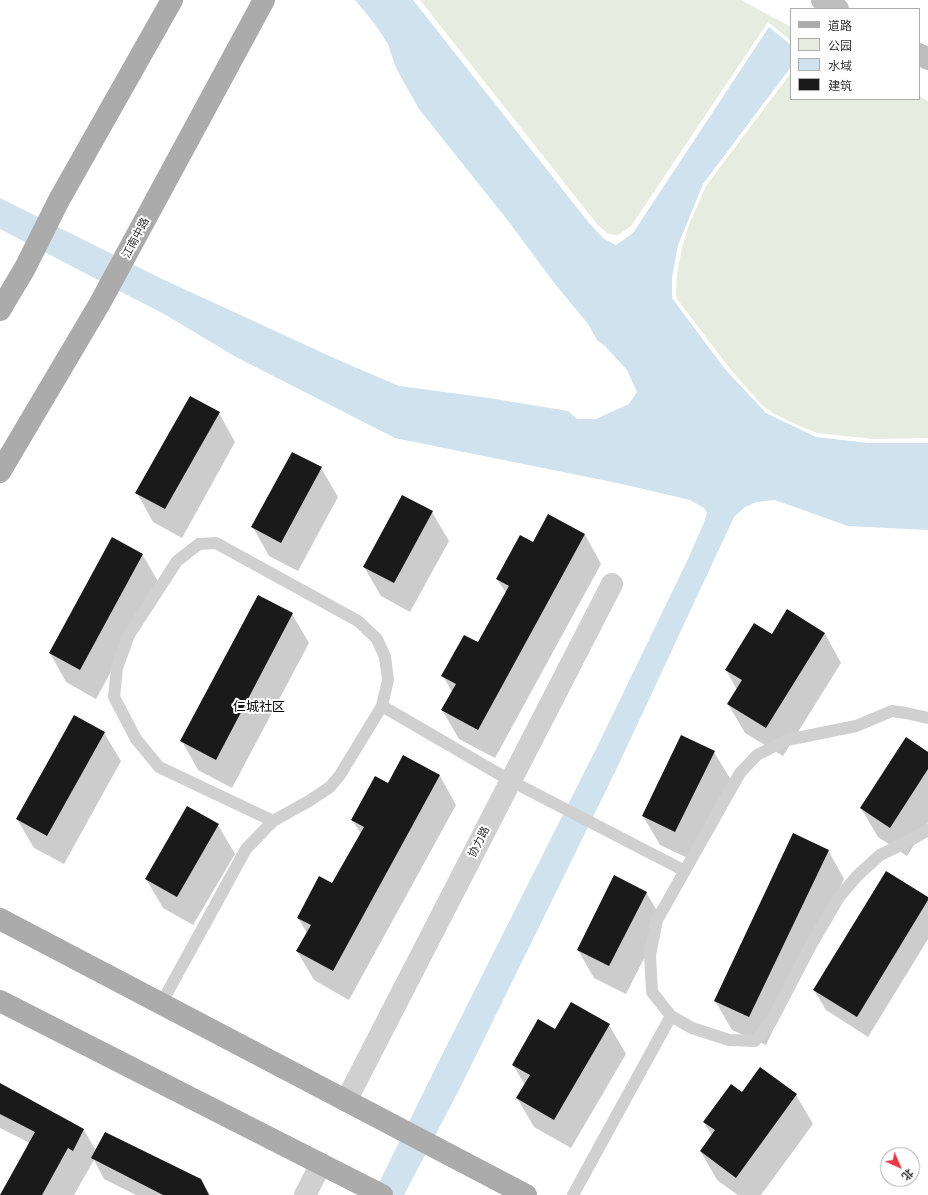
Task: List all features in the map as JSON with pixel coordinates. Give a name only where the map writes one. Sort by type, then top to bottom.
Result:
[{"type":"main road","points":[[0,310],[25,268],[58,200],[172,0]]},
{"type":"main road","name":"江南中路","points":[[0,472],[100,303],[264,0]]},
{"type":"main road","points":[[822,0],[836,8]]},
{"type":"main road","points":[[0,919],[526,1195]]},
{"type":"main road","points":[[0,1001],[382,1195]]},
{"type":"street","name":"协力路","points":[[346,1101],[612,584]]},
{"type":"street","points":[[305,1195],[321,1164]]},
{"type":"lane","points":[[161,1004],[246,849],[273,821],[309,801],[330,787],[340,775],[382,706],[388,680],[385,657],[376,639],[358,621],[216,543],[199,544],[177,561],[129,635],[117,668],[114,697],[136,739],[159,767],[273,821]]},
{"type":"lane","points":[[382,706],[511,781],[685,871]]},
{"type":"lane","points":[[928,718],[892,711],[856,726],[787,740],[757,755],[740,773],[657,920],[650,955],[652,992],[670,1016],[692,1028],[729,1040],[755,1041],[771,1022],[810,947],[839,897],[858,875],[880,855],[928,830]]},
{"type":"lane","points":[[573,1195],[670,1016]]},
{"type":"green space","points":[[420,0],[741,0],[790,26],[790,40],[768,22],[631,226],[618,235],[608,234],[597,224]]},
{"type":"green space","points":[[790,74],[790,100],[920,100],[920,97],[928,101],[928,438],[874,439],[817,433],[774,414],[762,405],[731,370],[677,299],[676,292],[677,274],[682,248],[689,225],[706,186]]},
{"type":"water","points":[[355,0],[413,0],[589,223],[604,239],[616,245],[633,233],[769,27],[790,44],[790,68],[703,184],[678,245],[672,277],[672,298],[724,368],[766,413],[816,437],[869,443],[928,443],[928,530],[848,526],[775,500],[757,502],[745,507],[734,517],[617,768],[461,1086],[404,1195],[373,1195],[600,741],[688,559],[707,513],[704,508],[690,500],[622,484],[395,438],[236,357],[164,314],[0,229],[0,198],[160,278],[336,359],[399,386],[489,398],[568,411],[577,419],[596,419],[629,404],[637,392],[627,370],[605,346],[597,340],[588,324],[555,284],[509,222],[419,109],[396,68],[388,44],[374,23]]},
{"type":"building","points":[[190,396],[220,412],[165,509],[135,493]]},
{"type":"building","points":[[292,452],[322,467],[281,543],[251,527]]},
{"type":"building","points":[[402,495],[433,511],[394,583],[363,567]]},
{"type":"building","points":[[548,514],[585,534],[478,730],[441,710],[456,684],[441,676],[464,635],[478,642],[509,586],[496,579],[520,535],[533,542]]},
{"type":"building","points":[[112,537],[143,554],[80,670],[49,653]]},
{"type":"building","points":[[258,595],[293,613],[216,760],[180,741]]},
{"type":"building","points":[[787,609],[825,633],[766,728],[727,704],[742,680],[725,670],[754,623],[772,634]]},
{"type":"building","points":[[74,715],[105,732],[47,836],[16,819]]},
{"type":"building","points":[[681,735],[715,751],[675,832],[642,816]]},
{"type":"building","points":[[906,737],[928,752],[928,769],[890,828],[860,808]]},
{"type":"building","points":[[403,755],[440,775],[333,971],[296,951],[311,925],[297,918],[319,876],[332,883],[364,827],[351,820],[375,776],[388,783]]},
{"type":"building","points":[[187,806],[219,824],[177,897],[145,879]]},
{"type":"building","points":[[793,833],[829,850],[749,1017],[714,1001]]},
{"type":"building","points":[[886,871],[928,897],[928,900],[857,1017],[813,990]]},
{"type":"building","points":[[614,875],[647,892],[609,966],[577,950]]},
{"type":"building","points":[[571,1002],[610,1024],[554,1120],[516,1098],[530,1075],[512,1065],[538,1019],[555,1029]]},
{"type":"building","points":[[760,1067],[797,1094],[736,1178],[700,1151],[715,1130],[703,1122],[731,1084],[742,1092]]},
{"type":"building","points":[[0,1083],[84,1129],[73,1151],[68,1148],[42,1195],[0,1195],[35,1132],[0,1114]]},
{"type":"building","points":[[105,1132],[201,1179],[209,1195],[163,1195],[91,1158]]},
{"type":"district","name":"仁城社区","points":[[259,707]]}]
